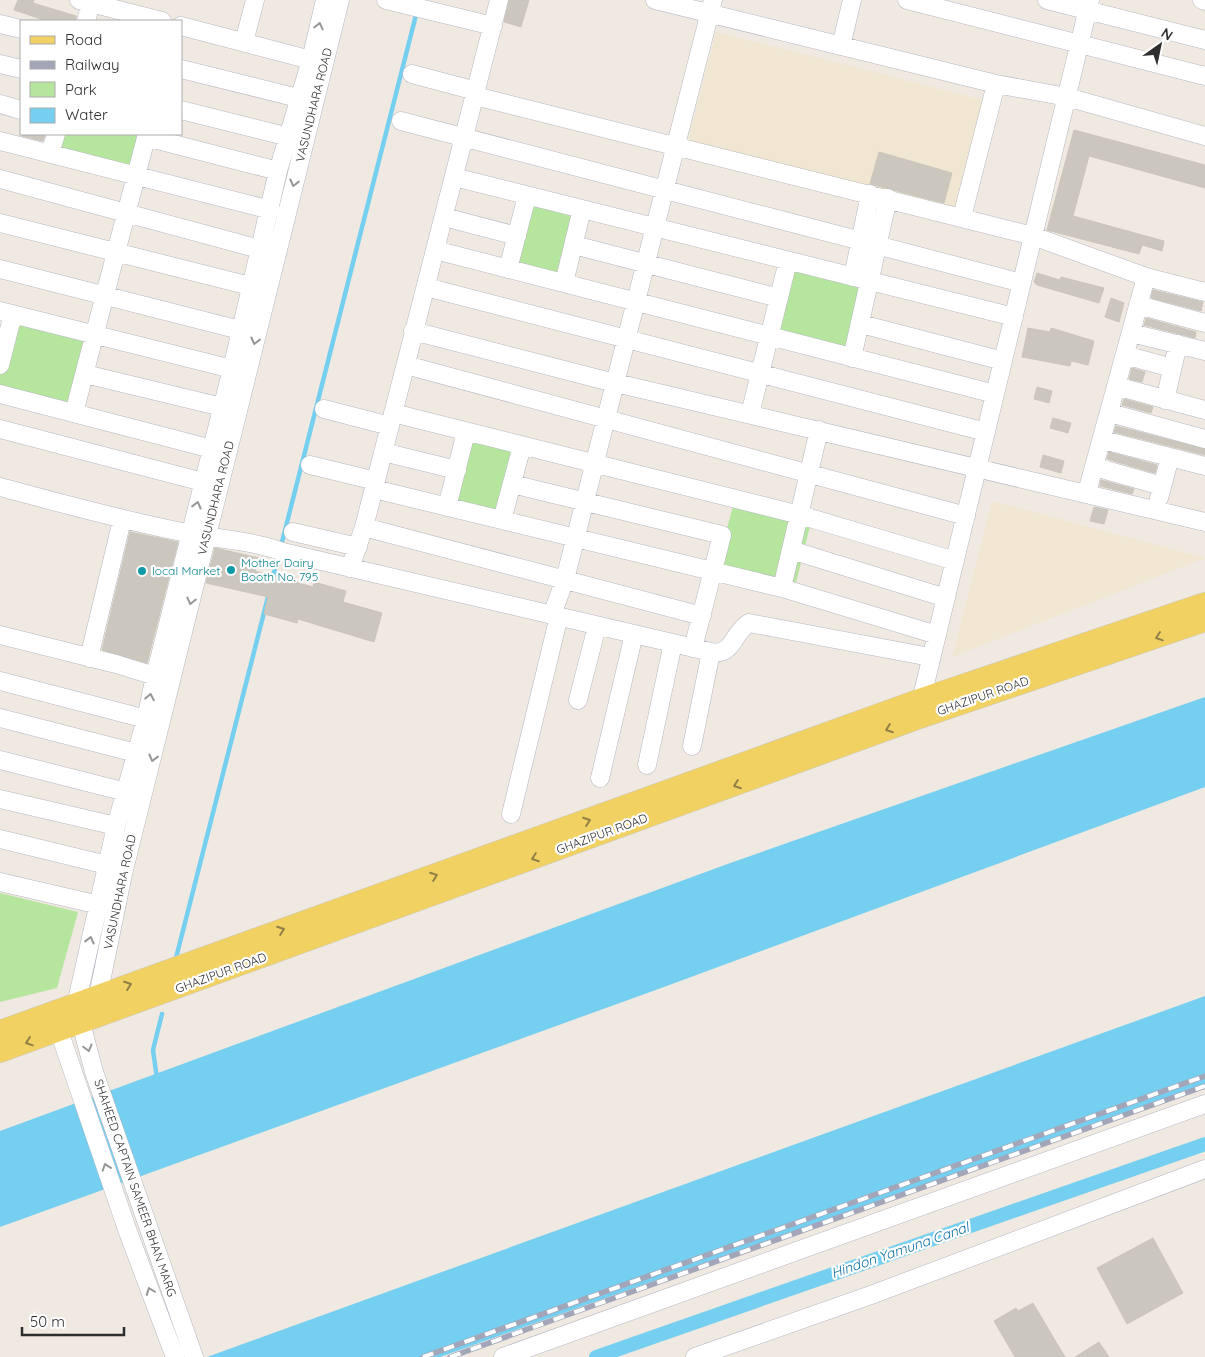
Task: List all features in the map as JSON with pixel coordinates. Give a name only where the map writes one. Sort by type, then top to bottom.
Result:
[{"type":"main road","name":"GHAZIPUR ROAD","points":[[0,1031],[78,1014],[919,709],[1205,603]]},
{"type":"main road","name":"GHAZIPUR ROAD","points":[[0,1052],[58,1031],[98,996],[919,709],[1205,621]]},
{"type":"street","points":[[244,42],[255,0]]},
{"type":"street","name":"VASUNDHARA ROAD","points":[[78,1014],[98,905],[116,826],[146,720],[154,676],[198,535],[203,482],[232,369],[278,171],[289,138],[298,98],[311,60],[325,0]]},
{"type":"street","name":"VASUNDHARA ROAD","points":[[98,996],[198,535],[340,0]]},
{"type":"street","points":[[386,0],[493,26]]},
{"type":"street","points":[[350,568],[364,527],[413,331],[500,0]]},
{"type":"street","points":[[655,0],[712,7],[841,46],[996,84],[1067,97],[1205,136]]},
{"type":"street","points":[[841,46],[852,0]]},
{"type":"street","points":[[907,0],[1205,76]]},
{"type":"street","points":[[1047,0],[1089,5],[1205,40]]},
{"type":"street","points":[[86,20],[85,2],[158,20]]},
{"type":"street","points":[[919,709],[930,657],[937,635],[1067,97],[1078,44],[1089,5]]},
{"type":"street","points":[[511,814],[575,538],[712,7]]},
{"type":"street","points":[[0,24],[20,29]]},
{"type":"street","points":[[182,26],[311,60]]},
{"type":"street","points":[[0,64],[20,69]]},
{"type":"street","points":[[182,69],[298,98]]},
{"type":"street","points":[[412,74],[475,93],[676,146],[1033,236],[1146,277],[1205,292]]},
{"type":"street","points":[[962,217],[996,84]]},
{"type":"street","points":[[0,104],[20,110]]},
{"type":"street","points":[[182,110],[289,138]]},
{"type":"street","points":[[401,120],[1022,283]]},
{"type":"street","points":[[50,153],[56,135]]},
{"type":"street","points":[[74,413],[147,135],[278,171]]},
{"type":"street","points":[[0,141],[270,210]]},
{"type":"street","points":[[454,177],[1014,317]]},
{"type":"street","points":[[0,179],[259,249]]},
{"type":"street","points":[[852,358],[861,324],[861,241],[870,194]]},
{"type":"street","points":[[508,269],[527,196]]},
{"type":"street","points":[[862,279],[878,246],[888,198]]},
{"type":"street","points":[[564,283],[582,209]]},
{"type":"street","points":[[444,217],[516,236]]},
{"type":"street","points":[[0,223],[250,286]]},
{"type":"street","points":[[574,245],[779,298]]},
{"type":"street","points":[[435,250],[995,394]]},
{"type":"street","points":[[750,414],[788,261]]},
{"type":"street","points":[[0,269],[240,330]]},
{"type":"street","points":[[1087,492],[1103,440],[1146,277]]},
{"type":"street","points":[[426,287],[986,432]]},
{"type":"street","points":[[1138,305],[1205,323]]},
{"type":"street","points":[[1,356],[6,312],[232,369]]},
{"type":"street","points":[[861,324],[1003,361]]},
{"type":"street","points":[[413,331],[616,382],[977,469],[1087,492],[1205,522]]},
{"type":"street","points":[[1130,333],[1205,351]]},
{"type":"street","points":[[1165,400],[1178,344]]},
{"type":"street","points":[[1125,355],[1172,368]]},
{"type":"street","points":[[406,365],[966,516]]},
{"type":"street","points":[[85,374],[222,407]]},
{"type":"street","points":[[1116,386],[1205,410]]},
{"type":"street","points":[[0,394],[212,450]]},
{"type":"street","points":[[324,409],[466,432],[800,515],[955,561]]},
{"type":"street","points":[[1110,413],[1205,439]]},
{"type":"street","points":[[0,429],[203,482]]},
{"type":"street","points":[[782,588],[819,430]]},
{"type":"street","points":[[447,507],[466,432]]},
{"type":"street","points":[[1103,440],[1205,466]]},
{"type":"street","points":[[502,520],[522,446]]},
{"type":"street","points":[[383,452],[457,470]]},
{"type":"street","points":[[1156,509],[1170,457]]},
{"type":"street","points":[[310,465],[447,507],[782,588],[937,635]]},
{"type":"street","points":[[1095,467],[1162,486]]},
{"type":"street","points":[[512,484],[722,536],[693,648]]},
{"type":"street","points":[[0,487],[122,520],[276,549],[720,654],[726,651],[749,623],[930,657]]},
{"type":"street","points":[[89,658],[122,520]]},
{"type":"street","points":[[364,527],[702,616]]},
{"type":"street","points":[[293,532],[358,548]]},
{"type":"street","points":[[791,550],[946,598]]},
{"type":"street","points":[[578,700],[598,626]]},
{"type":"street","points":[[600,778],[634,634]]},
{"type":"street","points":[[0,635],[154,676]]},
{"type":"street","points":[[647,765],[673,643]]},
{"type":"street","points":[[692,746],[711,652]]},
{"type":"street","points":[[0,681],[146,720]]},
{"type":"street","points":[[0,718],[136,753]]},
{"type":"street","points":[[0,760],[126,792]]},
{"type":"street","points":[[0,798],[116,826]]},
{"type":"street","points":[[0,839],[107,865]]},
{"type":"street","points":[[0,882],[116,908]]},
{"type":"street","name":"SHAHEED CAPTAIN SAMEER BHAN MARG","points":[[78,1014],[94,1072],[193,1354]]},
{"type":"street","name":"SHAHEED CAPTAIN SAMEER BHAN MARG","points":[[58,1031],[174,1355]]},
{"type":"street","points":[[503,1357],[1205,1104]]},
{"type":"street","points":[[699,1356],[871,1295],[1205,1169]]},
{"type":"shaded area","points":[[716,32],[987,101],[959,210],[688,141]]},
{"type":"shaded area","points":[[992,501],[1205,558],[952,657]]},
{"type":"green space","points":[[61,135],[144,135],[134,175],[55,155]]},
{"type":"green space","points":[[531,205],[576,217],[559,280],[515,268]]},
{"type":"green space","points":[[790,269],[867,288],[851,358],[772,337]]},
{"type":"green space","points":[[14,318],[91,338],[75,407],[0,388],[0,372]]},
{"type":"green space","points":[[472,437],[517,450],[500,512],[456,500]]},
{"type":"green space","points":[[734,502],[811,522],[794,591],[716,571]]},
{"type":"green space","points":[[0,893],[78,912],[57,988],[0,1002]]},
{"type":"water","points":[[1205,697],[1205,787],[664,987],[0,1227],[0,1131],[733,862]]},
{"type":"water","points":[[1205,996],[1205,1085],[440,1357],[207,1357]]},
{"type":"building","points":[[18,0],[34,0],[33,3],[76,16],[76,20],[40,20],[14,10]]},
{"type":"building","points":[[509,0],[529,0],[521,27],[504,22]]},
{"type":"building","points":[[1074,130],[1205,165],[1205,188],[1089,156],[1073,216],[1164,241],[1162,251],[1142,245],[1139,254],[1047,230]]},
{"type":"building","points":[[22,135],[45,135],[43,141]]},
{"type":"building","points":[[879,152],[952,173],[944,203],[870,184]]},
{"type":"building","points":[[1037,273],[1060,280],[1061,277],[1104,288],[1099,303],[1037,285],[1034,282]]},
{"type":"building","points":[[1153,290],[1203,302],[1201,311],[1151,298]]},
{"type":"building","points":[[1111,298],[1124,303],[1119,322],[1105,317]]},
{"type":"building","points":[[1146,318],[1196,332],[1195,338],[1144,325]]},
{"type":"building","points":[[1028,328],[1050,332],[1051,328],[1094,341],[1088,365],[1071,361],[1070,366],[1022,357]]},
{"type":"building","points":[[1132,368],[1145,372],[1142,382],[1129,379]]},
{"type":"building","points":[[1037,387],[1052,391],[1049,403],[1034,399]]},
{"type":"building","points":[[1124,399],[1153,407],[1151,413],[1122,405]]},
{"type":"building","points":[[1053,418],[1071,423],[1068,433],[1050,428]]},
{"type":"building","points":[[1116,426],[1205,449],[1205,455],[1114,432]]},
{"type":"building","points":[[1109,452],[1157,465],[1155,473],[1107,459]]},
{"type":"building","points":[[1043,455],[1064,461],[1061,473],[1040,467]]},
{"type":"building","points":[[1101,480],[1134,489],[1132,494],[1100,486]]},
{"type":"building","points":[[1094,507],[1108,510],[1104,524],[1090,521]]},
{"type":"building","name":"local Market","points":[[130,532],[178,542],[147,663],[102,650]]},
{"type":"building","points":[[215,548],[259,558],[255,571],[313,587],[314,582],[346,591],[343,602],[382,613],[374,642],[298,619],[297,623],[264,614],[268,597],[206,583]]},
{"type":"building","points":[[1153,1238],[1183,1293],[1127,1324],[1097,1268]]},
{"type":"building","points":[[1033,1303],[1065,1357],[1015,1357],[994,1321],[1016,1308],[1018,1311]]},
{"type":"building","points":[[1099,1342],[1109,1357],[1075,1357]]},
{"type":"waterway","points":[[281,546],[417,11]]},
{"type":"waterway","points":[[272,580],[279,554]]},
{"type":"waterway","points":[[176,958],[269,593]]},
{"type":"waterway","points":[[157,1079],[153,1050],[162,1014]]},
{"type":"waterway","name":"Hindon Yamuna Canal","points":[[596,1357],[1205,1144]]},
{"type":"railway","points":[[423,1357],[1205,1076]]},
{"type":"railway","points":[[450,1357],[1205,1086]]},
{"type":"place","name":"Mother Dairy Booth No. 795","points":[[231,570]]},
{"type":"place","name":"local Market","points":[[142,571]]}]
